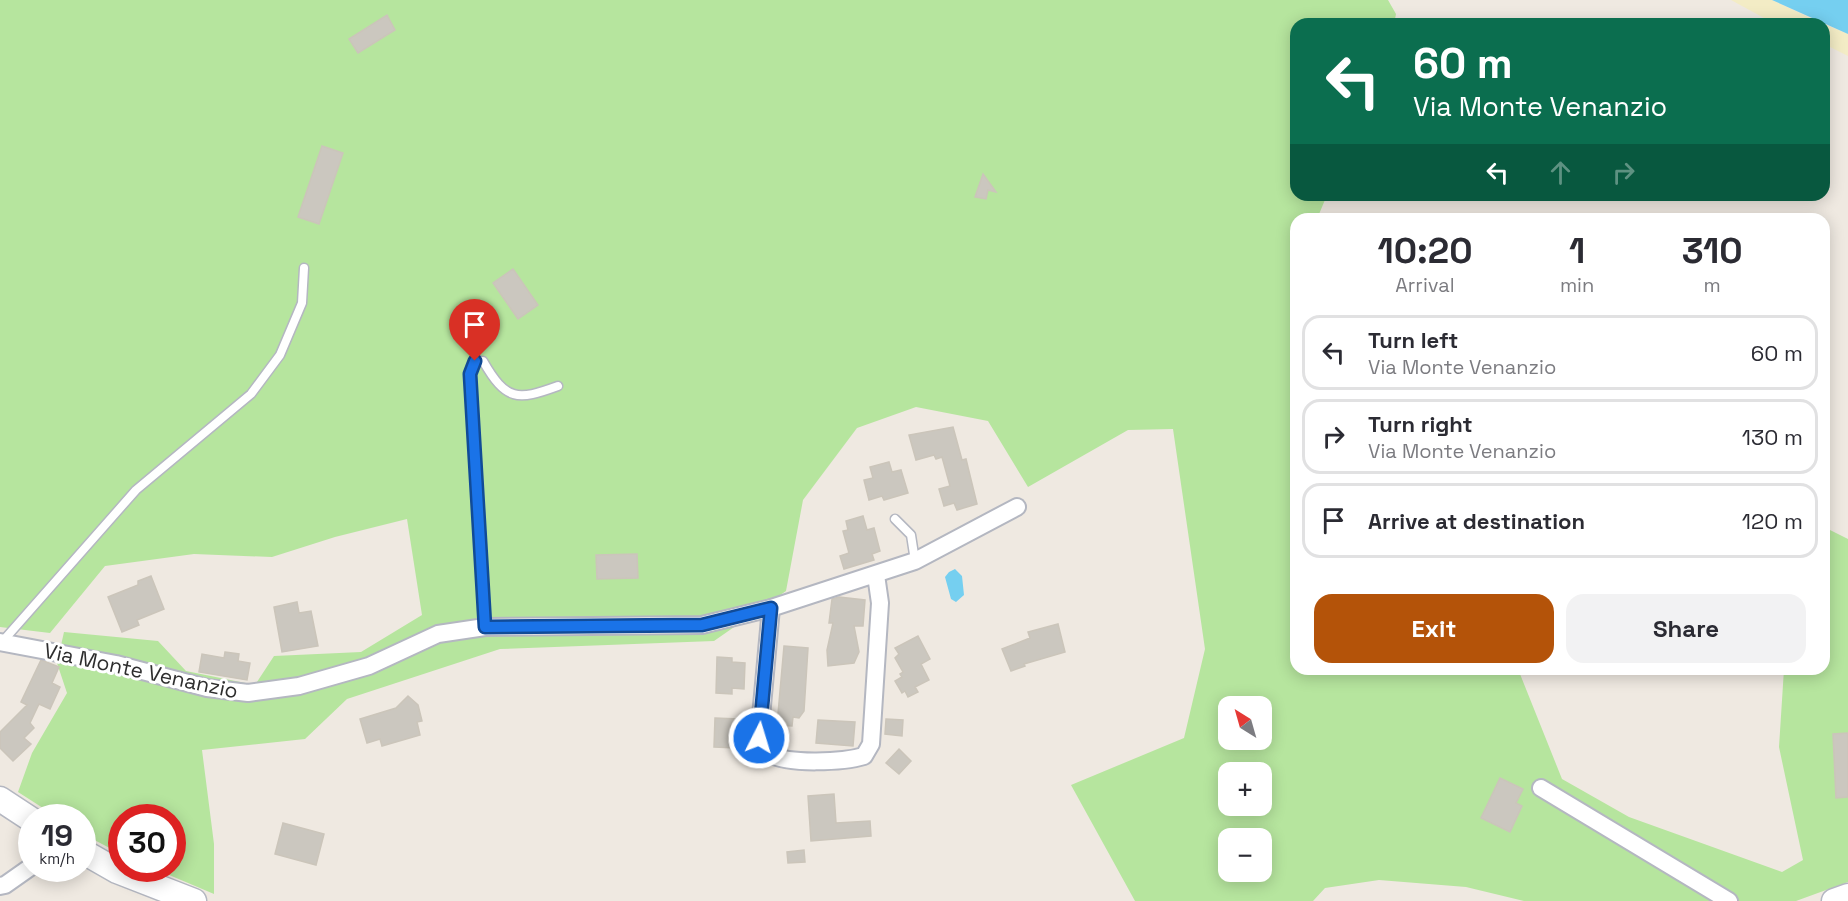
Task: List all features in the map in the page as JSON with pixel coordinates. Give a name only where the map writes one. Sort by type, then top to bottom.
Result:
[{"type":"main road","points":[[0,799],[18,811]]},
{"type":"main road","points":[[96,859],[117,871],[194,901]]},
{"type":"main road","points":[[1834,901],[1848,896]]},
{"type":"street","name":"Via Monte Venanzio","points":[[1,642],[116,664],[207,688],[248,693],[299,686],[369,666],[438,634],[485,627],[702,625],[771,608],[915,561],[1017,507]]},
{"type":"street","points":[[771,608],[759,738],[768,753],[782,759],[847,761],[864,756],[871,744],[880,603],[876,575]]},
{"type":"street","points":[[1541,788],[1729,901]]},
{"type":"street","points":[[0,886],[18,876]]},
{"type":"lane","name":"Via Monte Venanzio","points":[[1,642],[136,490],[251,394],[280,355],[303,303],[304,268]]},
{"type":"lane","points":[[485,627],[470,374],[475,361],[483,361],[494,380],[506,393],[529,397],[558,386]]},
{"type":"lane","points":[[895,519],[910,535],[915,561]]},
{"type":"green space","points":[[0,0],[1388,0],[1396,14],[1395,18],[1290,18],[1290,201],[1324,201],[1320,213],[1290,213],[1290,675],[1520,675],[1562,779],[1629,817],[1782,872],[1803,860],[1779,747],[1784,675],[1830,675],[1830,530],[1848,539],[1848,882],[1796,901],[1524,901],[1466,887],[1379,880],[1325,888],[1313,901],[1135,901],[1071,785],[1184,738],[1205,649],[1173,429],[1128,430],[1028,487],[988,421],[916,407],[857,428],[803,500],[786,591],[714,641],[500,649],[347,699],[305,739],[202,750],[214,844],[214,894],[186,882],[186,804],[108,804],[108,847],[96,841],[96,804],[37,804],[18,792],[32,753],[67,693],[57,663],[64,632],[158,641],[186,671],[255,685],[274,656],[361,652],[422,615],[407,519],[335,537],[272,557],[194,554],[105,566],[50,633],[0,627]]},
{"type":"sand","points":[[1731,0],[1772,0],[1810,18],[1764,18]]},
{"type":"sand","points":[[1830,26],[1848,34],[1848,56],[1830,47]]},
{"type":"water","points":[[1772,0],[1848,0],[1848,34],[1830,26],[1830,18],[1812,18]]},
{"type":"water","points":[[955,569],[962,576],[964,595],[956,602],[951,599],[945,577]]},
{"type":"building","points":[[387,15],[395,30],[358,53],[349,39]]},
{"type":"building","points":[[322,146],[343,153],[319,224],[298,217]]},
{"type":"building","points":[[983,174],[996,192],[988,190],[986,199],[975,197]]},
{"type":"building","points":[[513,269],[538,305],[518,319],[493,283]]},
{"type":"building","points":[[953,427],[962,460],[966,459],[977,504],[957,510],[954,503],[944,506],[939,489],[950,486],[942,457],[936,459],[934,455],[916,460],[909,435]]},
{"type":"building","points":[[889,462],[892,472],[901,470],[908,493],[884,500],[882,496],[869,500],[864,480],[873,478],[870,467]]},
{"type":"building","points":[[863,516],[867,530],[874,528],[880,551],[872,554],[874,560],[844,569],[840,556],[849,553],[843,531],[848,530],[846,521]]},
{"type":"building","points":[[637,554],[638,578],[597,579],[596,555]]},
{"type":"building","points":[[151,576],[164,609],[137,620],[139,625],[122,632],[108,597],[138,585],[138,581]]},
{"type":"building","points":[[839,597],[865,600],[863,626],[854,626],[859,652],[854,663],[828,666],[827,650],[833,623],[829,623],[832,599]]},
{"type":"building","points":[[297,602],[299,613],[311,611],[318,646],[282,652],[274,607]]},
{"type":"building","points":[[1058,624],[1065,652],[1024,664],[1025,666],[1011,671],[1002,649],[1030,638],[1028,632]]},
{"type":"building","points":[[918,636],[930,659],[921,664],[929,680],[915,687],[918,692],[908,697],[905,691],[902,693],[895,681],[902,677],[900,674],[903,672],[895,658],[899,654],[895,648]]},
{"type":"building","points":[[784,646],[808,648],[804,711],[799,718],[793,717],[792,726],[777,725]]},
{"type":"building","points":[[225,652],[239,654],[238,661],[250,663],[247,680],[199,672],[202,654],[224,658]]},
{"type":"building","points":[[717,657],[732,658],[732,662],[745,663],[744,689],[732,688],[732,694],[716,693]]},
{"type":"building","points":[[41,660],[59,667],[52,683],[60,687],[50,709],[39,704],[30,723],[34,728],[24,738],[31,744],[13,761],[0,748],[0,732],[27,705],[21,702]]},
{"type":"building","points":[[408,696],[418,705],[422,721],[417,722],[420,735],[382,746],[380,739],[367,743],[360,719],[396,708]]},
{"type":"building","points":[[715,718],[738,719],[736,748],[714,747]]},
{"type":"building","points":[[886,719],[903,720],[902,736],[885,734]]},
{"type":"building","points":[[818,720],[855,722],[853,746],[816,743]]},
{"type":"building","points":[[1848,733],[1848,797],[1836,798],[1833,734]]},
{"type":"building","points":[[899,749],[911,761],[899,774],[886,763]]},
{"type":"building","points":[[1500,778],[1523,789],[1516,803],[1522,806],[1510,832],[1481,818]]},
{"type":"building","points":[[834,794],[836,823],[870,821],[871,836],[811,841],[808,796]]},
{"type":"building","points":[[283,823],[324,834],[316,865],[275,854]]},
{"type":"building","points":[[804,850],[805,862],[788,863],[787,852]]},
{"type":"route","points":[[475,361],[470,374],[485,627],[702,625],[771,608],[759,738]]}]
